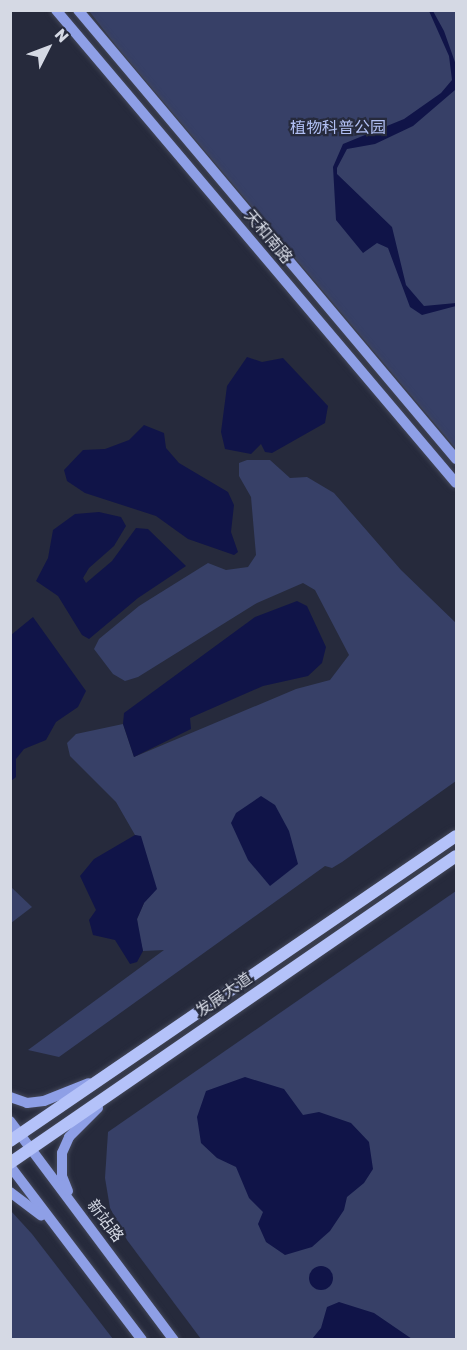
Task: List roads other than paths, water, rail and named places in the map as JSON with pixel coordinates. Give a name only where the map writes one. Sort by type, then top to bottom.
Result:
[{"type":"main road","name":"发展大道","points":[[15,1137],[456,836]]},
{"type":"main road","name":"发展大道","points":[[10,1165],[125,1083],[456,856]]},
{"type":"street","name":"天和南路","points":[[56,10],[456,483]]},
{"type":"street","name":"天和南路","points":[[78,10],[456,459]]},
{"type":"street","points":[[10,1097],[27,1103],[44,1101],[116,1069]]},
{"type":"street","points":[[90,1227],[62,1176],[62,1153],[80,1124],[125,1083]]},
{"type":"street","name":"新站路","points":[[10,1121],[15,1137],[31,1149],[174,1340]]},
{"type":"street","points":[[10,1165],[142,1340]]},
{"type":"street","points":[[10,1192],[26,1201],[66,1239]]},
{"type":"park label","name":"植物科普公园","points":[[338,128]]}]
